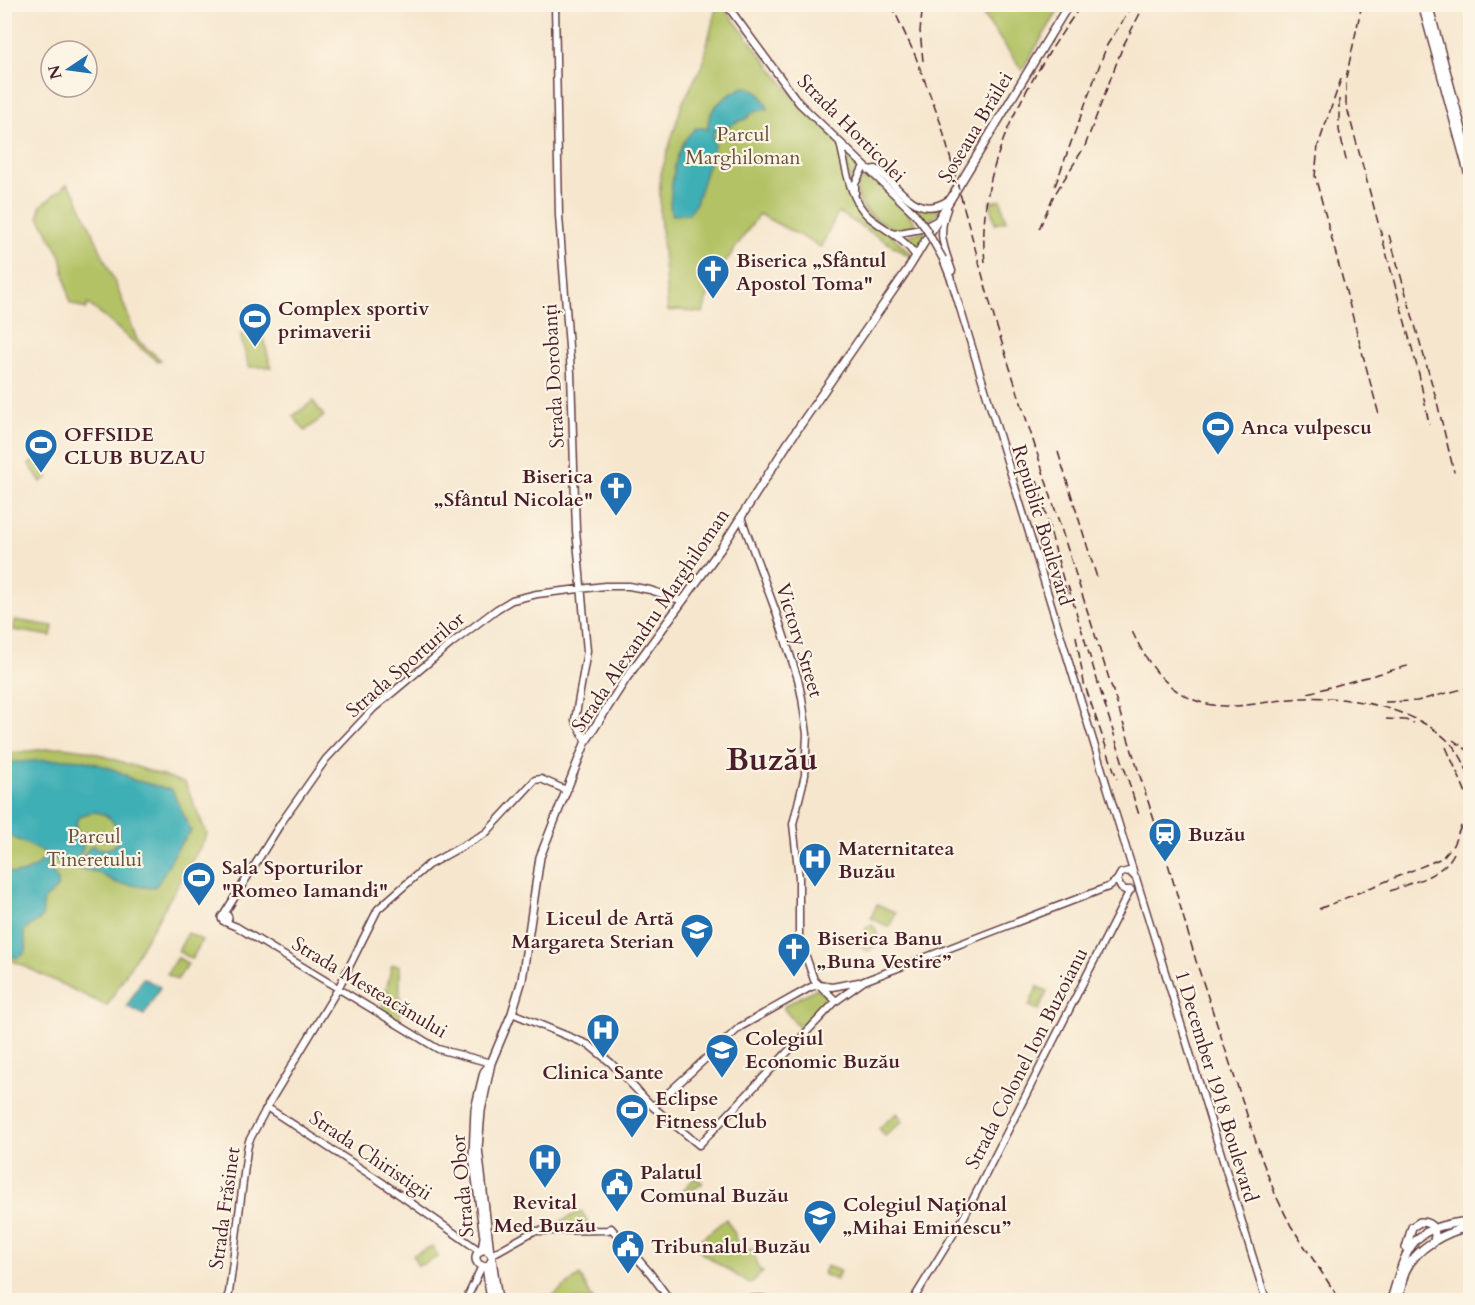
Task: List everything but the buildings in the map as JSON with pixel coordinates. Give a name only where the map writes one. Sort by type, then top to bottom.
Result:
[{"type":"main road","name":"Strada Dorobanți","points":[[555,4],[559,216],[571,373],[575,510],[587,654],[575,720],[576,726],[586,741]]},
{"type":"main road","name":"Strada Horticolei","points":[[726,4],[799,103],[915,214]]},
{"type":"main road","name":"Șoseaua Brăilei","points":[[910,266],[1069,4]]},
{"type":"main road","points":[[1422,4],[1470,179]]},
{"type":"main road","points":[[1428,4],[1470,159]]},
{"type":"main road","points":[[840,142],[855,196],[864,212],[910,247],[916,256]]},
{"type":"main road","points":[[844,160],[844,153],[849,152]]},
{"type":"main road","points":[[855,196],[855,184],[866,168],[876,169],[913,202],[921,206],[937,207],[951,200]]},
{"type":"main road","points":[[858,179],[868,176],[875,177]]},
{"type":"main road","points":[[951,200],[943,220],[941,237],[957,285],[960,310]]},
{"type":"main road","name":"Republic Boulevard","points":[[915,214],[943,259],[960,310],[1136,878]]},
{"type":"main road","points":[[894,234],[921,229],[939,219]]},
{"type":"main road","name":"Strada Alexandru Marghiloman","points":[[491,1063],[512,1013],[525,965],[540,857],[586,741],[625,680],[722,547],[788,442],[910,266]]},
{"type":"main road","name":"Victory Street","points":[[741,517],[798,679],[807,734],[804,786],[793,824],[799,878],[799,936],[811,976],[819,985]]},
{"type":"main road","name":"Strada Sporturilor","points":[[226,918],[231,905],[281,823],[318,769],[374,708],[452,643],[501,606],[528,596],[580,588],[629,586],[650,590],[682,602]]},
{"type":"main road","points":[[269,1109],[339,987],[378,909],[428,865],[486,833],[538,778],[566,790]]},
{"type":"main road","points":[[653,1107],[740,1028],[808,989],[819,985],[832,987],[864,981],[1118,883],[1128,856]]},
{"type":"main road","points":[[1122,872],[1129,871],[1136,878],[1131,890]]},
{"type":"main road","name":"1 December 1918 Boulevard","points":[[1136,878],[1266,1300]]},
{"type":"main road","points":[[1118,883],[1123,890],[1131,890],[1143,899]]},
{"type":"main road","name":"Strada Colonel Ion Buzoianu","points":[[913,1300],[969,1207],[1131,890]]},
{"type":"main road","name":"Strada Mesteacănului","points":[[226,918],[237,927],[438,1049],[491,1063]]},
{"type":"main road","points":[[512,1013],[595,1049],[653,1107],[699,1145],[836,1000],[864,981]]},
{"type":"main road","points":[[330,982],[331,999]]},
{"type":"main road","points":[[819,985],[836,1000]]},
{"type":"main road","points":[[331,999],[349,994]]},
{"type":"main road","name":"Strada Obor","points":[[491,1063],[484,1072],[475,1109],[474,1167],[484,1243],[498,1300]]},
{"type":"main road","name":"Strada Chiristigii","points":[[269,1109],[487,1254]]},
{"type":"main road","name":"Strada Frăsinet","points":[[226,1300],[229,1293],[247,1150],[259,1121],[269,1109]]},
{"type":"main road","points":[[1402,1261],[1413,1243],[1425,1232],[1434,1227],[1470,1221]]},
{"type":"main road","points":[[1391,1300],[1412,1227],[1420,1222],[1429,1223],[1434,1227],[1435,1235],[1430,1245]]},
{"type":"main road","points":[[1398,1300],[1409,1266],[1419,1253],[1452,1232],[1470,1227]]},
{"type":"main road","points":[[484,1266],[477,1263],[476,1259],[534,1232],[610,1229],[647,1276],[651,1277],[670,1300]]},
{"type":"main road","points":[[1410,1235],[1413,1243],[1418,1247],[1430,1245]]},
{"type":"main road","points":[[466,1300],[484,1266],[487,1254]]},
{"type":"main road","points":[[484,1266],[491,1300]]},
{"type":"main road","points":[[737,1300],[769,1300]]},
{"type":"green space","name":"Parcul Marghiloman","points":[[717,5],[722,5],[799,103],[840,142],[859,205],[911,253],[911,257],[838,212],[821,247],[759,214],[711,283],[703,313],[668,311],[660,215],[660,177],[682,104],[702,65]]},
{"type":"green space","points":[[976,5],[1062,5],[1022,70]]},
{"type":"green space","points":[[845,155],[861,169],[852,185]]},
{"type":"green space","points":[[866,178],[894,199],[917,226],[899,230],[869,213],[860,200],[857,183]]},
{"type":"green space","points":[[67,184],[76,195],[120,294],[137,340],[161,360],[158,361],[88,304],[86,309],[70,303],[61,256],[39,217],[40,207]]},
{"type":"green space","points":[[1001,200],[1006,221],[995,224],[990,202]]},
{"type":"green space","points":[[908,205],[930,209],[943,206],[926,223],[917,211]]},
{"type":"green space","points":[[924,231],[926,235],[917,249],[903,237]]},
{"type":"green space","name":"Complex sportiv primaverii","points":[[261,329],[271,367],[249,367],[240,335]]},
{"type":"green space","points":[[313,401],[324,416],[305,431],[293,416]]},
{"type":"green space","name":"OFFSIDE CLUB BUZAU","points":[[42,456],[49,466],[43,470],[48,477],[41,482],[29,464]]},
{"type":"green space","points":[[15,620],[53,626],[51,636],[13,630]]},
{"type":"green space","name":"Parcul Tineretului","points":[[62,747],[86,750],[185,783],[207,835],[107,1006],[5,957],[4,754]]},
{"type":"green space","points":[[877,904],[896,913],[889,927],[871,918]]},
{"type":"green space","points":[[872,925],[880,941],[869,951],[864,950],[858,943],[868,926]]},
{"type":"green space","points":[[188,933],[202,940],[192,959],[178,951]]},
{"type":"green space","points":[[177,957],[188,964],[177,980],[167,974]]},
{"type":"green space","points":[[392,965],[398,965],[400,968],[400,1024],[381,1012]]},
{"type":"green space","points":[[1037,987],[1047,991],[1039,1010],[1029,1006]]},
{"type":"green space","points":[[819,989],[830,1001],[801,1030],[784,1006]]},
{"type":"green space","points":[[897,1113],[903,1121],[885,1136],[879,1128]]},
{"type":"green space","points":[[695,1178],[702,1184],[682,1194],[682,1191]]},
{"type":"green space","points":[[581,1211],[592,1227],[555,1229],[554,1225]]},
{"type":"green space","points":[[726,1219],[735,1234],[735,1239],[740,1243],[745,1242],[747,1251],[753,1249],[759,1269],[763,1272],[750,1284],[703,1254],[699,1248],[701,1239]]},
{"type":"green space","points":[[433,1246],[438,1257],[418,1266],[413,1255]]},
{"type":"green space","points":[[826,1266],[840,1271],[836,1280],[823,1274]]},
{"type":"green space","points":[[580,1275],[593,1300],[547,1300]]},
{"type":"water","points":[[744,87],[759,94],[768,109],[753,112],[746,119],[736,122],[723,131],[713,131],[714,147],[696,203],[689,214],[673,215],[670,205],[673,176],[684,141],[696,128],[708,130],[710,115],[718,103]]},
{"type":"water","points":[[83,760],[120,772],[133,780],[172,790],[191,831],[179,846],[157,885],[151,888],[117,883],[97,872],[80,869],[85,853],[92,846],[106,849],[114,846],[118,838],[111,820],[103,814],[92,812],[78,818],[76,830],[82,841],[82,850],[77,859],[70,864],[51,858],[47,860],[46,866],[55,876],[57,887],[44,900],[42,918],[24,930],[26,950],[22,956],[16,958],[5,951],[5,870],[10,873],[27,871],[42,861],[45,856],[44,852],[5,834],[5,763]]},
{"type":"water","points":[[143,978],[160,987],[144,1015],[127,1006]]},
{"type":"railway","points":[[891,4],[915,55],[941,124],[995,321],[1169,867],[1196,961],[1262,1160],[1291,1226],[1340,1300]]},
{"type":"railway","points":[[923,4],[920,31],[923,61]]},
{"type":"railway","points":[[985,262],[984,226],[988,191],[1009,125],[1043,63],[1082,4]]},
{"type":"railway","points":[[1055,186],[1107,45],[1134,4]]},
{"type":"railway","points":[[1039,229],[1053,197],[1085,146],[1123,46],[1145,4]]},
{"type":"railway","points":[[1362,4],[1346,78],[1346,104],[1419,374],[1429,424]]},
{"type":"railway","points":[[1341,79],[1318,146],[1315,176],[1379,415]]},
{"type":"railway","points":[[1339,99],[1339,130],[1347,164]]},
{"type":"railway","points":[[1389,235],[1436,398],[1454,472]]},
{"type":"railway","points":[[1058,452],[1098,581]]},
{"type":"railway","points":[[1037,481],[1067,594]]},
{"type":"railway","points":[[1068,586],[1139,815]]},
{"type":"railway","points":[[1132,631],[1159,675],[1184,695],[1199,702],[1235,706],[1320,698],[1361,702],[1382,707],[1402,713],[1437,732],[1458,752],[1470,780]]},
{"type":"railway","points":[[1076,636],[1084,683],[1117,779]]},
{"type":"railway","points":[[1308,693],[1411,665]]},
{"type":"railway","points":[[1385,702],[1417,701],[1470,687]]},
{"type":"railway","points":[[1386,719],[1414,723]]},
{"type":"railway","points":[[1453,740],[1470,752]]},
{"type":"railway","points":[[1446,747],[1470,802]]},
{"type":"railway","points":[[1319,909],[1442,858],[1453,845],[1463,822]]},
{"type":"railway","points":[[1390,891],[1435,873],[1449,861],[1454,853]]},
{"type":"place","name":"Biserica „Sfântul Apostol Toma\"","points":[[713,300]]},
{"type":"place","name":"Complex sportiv primaverii","points":[[255,348]]},
{"type":"place","name":"Anca vulpescu","points":[[1218,456]]},
{"type":"place","name":"OFFSIDE CLUB BUZAU","points":[[41,474]]},
{"type":"place","name":"Biserica „Sfântul Nicolae\"","points":[[616,517]]},
{"type":"place","name":"Buzău","points":[[1165,863]]},
{"type":"place","name":"Maternitatea Buzău","points":[[815,888]]},
{"type":"place","name":"Sala Sporturilor \"Romeo Iamandi\"","points":[[199,907]]},
{"type":"place","name":"Liceul de Artă Margareta Sterian","points":[[697,959]]},
{"type":"place","name":"Biserica Banu „Buna Vestire”","points":[[794,978]]},
{"type":"place","name":"Clinica Sante","points":[[603,1059]]},
{"type":"place","name":"Colegiul Economic Buzău","points":[[722,1079]]},
{"type":"place","name":"Eclipse Fitness Club","points":[[632,1139]]},
{"type":"place","name":"Revital Med Buzău","points":[[545,1189]]},
{"type":"place","name":"Palatul Comunal Buzău","points":[[617,1213]]},
{"type":"place","name":"Colegiul Național „Mihai Eminescu”","points":[[820,1245]]},
{"type":"place","name":"Tribunalul Buzău","points":[[628,1275]]},
{"type":"district","name":"Buzău","points":[[772,759]]}]
